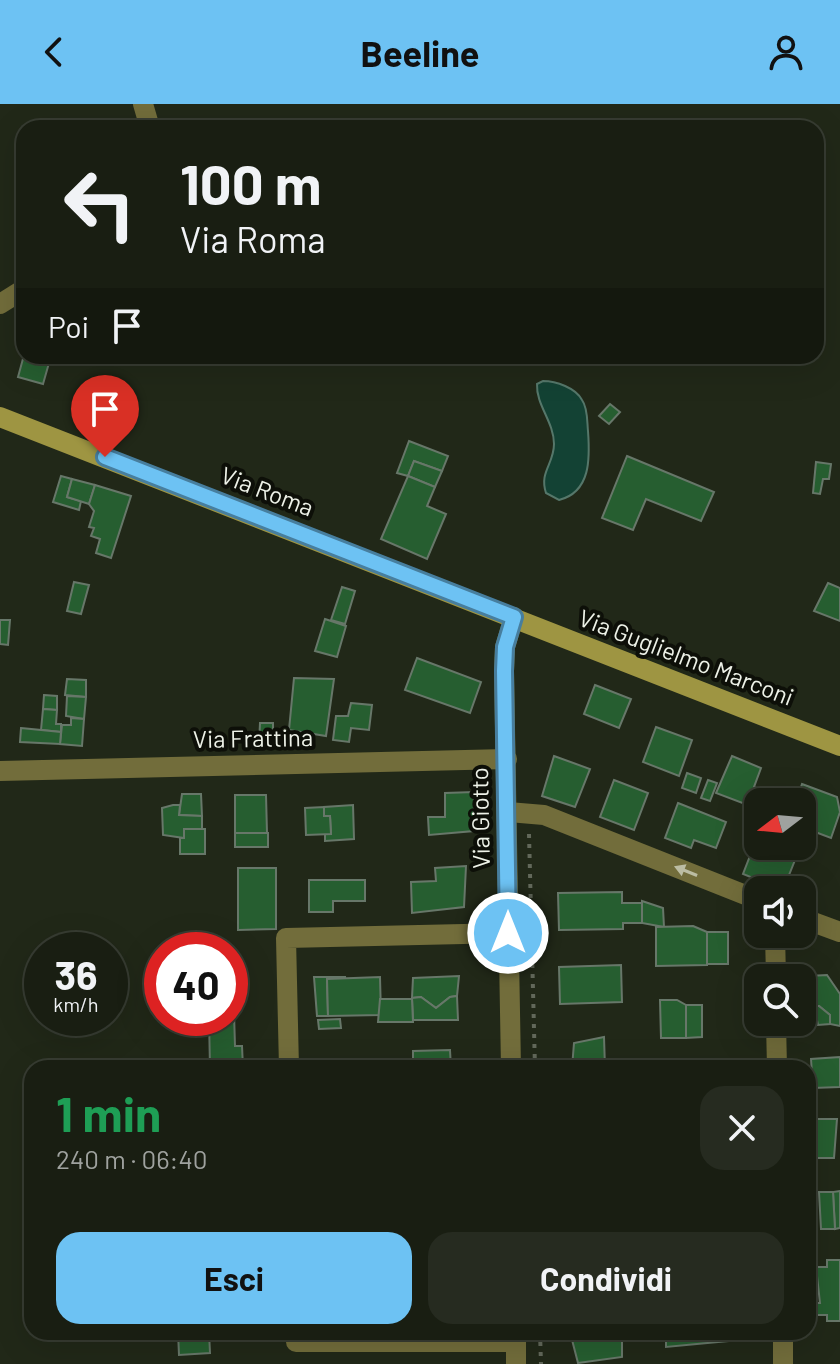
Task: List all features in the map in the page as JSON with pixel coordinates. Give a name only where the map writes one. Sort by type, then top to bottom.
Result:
[{"type":"main road","name":"Via Roma","points":[[0,417],[514,617]]},
{"type":"main road","name":"Via Guglielmo Marconi","points":[[514,617],[840,746]]},
{"type":"street","name":"Via Giotto","points":[[511,1060],[504,671],[505,647],[514,617]]},
{"type":"street","name":"Via Frattina","points":[[0,771],[507,759]]},
{"type":"street","points":[[508,812],[544,815],[744,894]]},
{"type":"street","points":[[816,923],[840,932]]},
{"type":"street","points":[[289,1060],[286,938],[508,933]]},
{"type":"street","points":[[776,1036],[777,1060]]},
{"type":"street","points":[[296,1340],[384,1340]]},
{"type":"street","points":[[516,1340],[516,1364]]},
{"type":"street","points":[[783,1340],[783,1364]]},
{"type":"path","points":[[529,831],[535,1060]]},
{"type":"path","points":[[540,1340],[541,1364]]},
{"type":"shaded area","points":[[543,381],[575,392],[584,403],[587,415],[589,452],[586,473],[577,490],[559,500],[546,493],[544,486],[554,444],[537,392],[537,384]]},
{"type":"building","points":[[22,364],[49,364],[43,384],[18,377]]},
{"type":"building","points":[[610,404],[620,412],[609,424],[599,416]]},
{"type":"building","points":[[409,441],[448,456],[442,471],[414,461],[408,476],[397,473]]},
{"type":"building","points":[[627,456],[714,492],[701,521],[646,499],[633,530],[602,518]]},
{"type":"building","points":[[414,461],[442,471],[435,487],[408,476]]},
{"type":"building","points":[[816,462],[831,464],[829,479],[823,479],[820,494],[813,493]]},
{"type":"building","points":[[61,476],[72,479],[67,497],[81,501],[79,510],[53,502]]},
{"type":"building","points":[[408,476],[435,487],[427,506],[446,514],[427,559],[381,539]]},
{"type":"building","points":[[72,479],[95,485],[89,504],[67,497]]},
{"type":"building","points":[[95,485],[131,496],[111,558],[96,553],[100,539],[91,536],[94,528],[89,527],[94,511],[89,504]]},
{"type":"building","points":[[74,582],[89,585],[81,614],[67,611]]},
{"type":"building","points":[[828,583],[840,588],[840,621],[814,611]]},
{"type":"building","points":[[342,587],[355,591],[345,624],[331,620]]},
{"type":"building","points":[[325,619],[346,626],[337,657],[315,651]]},
{"type":"building","points":[[0,620],[10,620],[8,645],[0,644]]},
{"type":"building","points":[[417,658],[481,682],[470,713],[405,690]]},
{"type":"building","points":[[294,678],[334,679],[326,736],[289,730]]},
{"type":"building","points":[[67,679],[86,680],[86,697],[65,695]]},
{"type":"building","points":[[595,685],[631,699],[619,728],[584,714]]},
{"type":"building","points":[[44,695],[57,696],[57,710],[43,709]]},
{"type":"building","points":[[67,696],[86,697],[84,719],[66,716]]},
{"type":"building","points":[[351,703],[372,705],[369,730],[351,728],[349,742],[333,740],[336,716],[348,716]]},
{"type":"building","points":[[43,709],[57,710],[56,724],[61,724],[61,732],[41,730]]},
{"type":"building","points":[[71,718],[84,719],[82,746],[60,744],[62,725],[71,725]]},
{"type":"building","points":[[260,723],[273,723],[273,745],[259,744]]},
{"type":"building","points":[[656,727],[692,740],[679,776],[643,762]]},
{"type":"building","points":[[21,728],[61,732],[60,744],[20,742]]},
{"type":"building","points":[[554,756],[590,769],[575,807],[542,796]]},
{"type":"building","points":[[732,756],[761,768],[754,787],[756,788],[744,788],[744,804],[716,793]]},
{"type":"building","points":[[687,773],[701,778],[696,793],[682,788]]},
{"type":"building","points":[[614,780],[648,793],[634,830],[600,817]]},
{"type":"building","points":[[708,780],[717,783],[710,801],[701,798]]},
{"type":"building","points":[[816,789],[837,797],[840,812],[831,838],[816,832]]},
{"type":"building","points":[[474,792],[474,831],[429,835],[428,817],[445,817],[445,793]]},
{"type":"building","points":[[182,794],[201,794],[202,816],[179,815]]},
{"type":"building","points":[[235,795],[266,795],[267,833],[235,833]]},
{"type":"building","points":[[678,803],[726,822],[716,848],[694,840],[691,848],[665,838]]},
{"type":"building","points":[[180,805],[179,815],[202,816],[202,829],[184,829],[184,838],[163,835],[162,808]]},
{"type":"building","points":[[353,805],[354,839],[325,841],[325,834],[331,834],[330,816],[324,816],[324,807]]},
{"type":"building","points":[[324,807],[324,816],[330,816],[331,834],[306,835],[305,808]]},
{"type":"building","points":[[184,829],[205,829],[205,854],[180,854],[180,838],[184,838]]},
{"type":"building","points":[[235,833],[268,833],[268,847],[235,847]]},
{"type":"building","points":[[748,860],[795,860],[789,876],[743,874]]},
{"type":"building","points":[[466,866],[464,907],[412,913],[411,882],[436,881],[435,868]]},
{"type":"building","points":[[238,868],[276,868],[276,929],[238,930]]},
{"type":"building","points":[[309,880],[365,880],[365,901],[333,901],[333,912],[309,912]]},
{"type":"building","points":[[622,892],[622,903],[642,903],[642,923],[623,923],[623,929],[559,930],[558,893]]},
{"type":"building","points":[[642,901],[663,908],[664,927],[642,923]]},
{"type":"building","points":[[693,926],[707,932],[707,965],[656,966],[656,927]]},
{"type":"building","points":[[707,932],[728,932],[728,964],[707,964]]},
{"type":"building","points":[[621,965],[622,1002],[560,1004],[559,967]]},
{"type":"building","points":[[827,975],[840,994],[840,1026],[830,1024],[830,1015],[816,1006],[816,976]]},
{"type":"building","points":[[459,976],[457,996],[450,997],[436,1008],[421,997],[412,998],[413,978]]},
{"type":"building","points":[[314,977],[346,977],[327,979],[328,1016],[317,1016]]},
{"type":"building","points":[[380,977],[381,1015],[328,1016],[327,979]]},
{"type":"building","points":[[457,996],[458,1020],[413,1020],[412,998],[421,997],[436,1008],[450,997]]},
{"type":"building","points":[[380,999],[412,999],[413,1022],[378,1022]]},
{"type":"building","points":[[660,1000],[677,1000],[686,1005],[686,1038],[661,1038]]},
{"type":"building","points":[[686,1005],[702,1005],[702,1037],[686,1038]]},
{"type":"building","points":[[816,1006],[819,1006],[830,1015],[830,1024],[818,1025]]},
{"type":"building","points":[[340,1019],[341,1028],[319,1029],[318,1020]]},
{"type":"building","points":[[209,1036],[235,1036],[235,1046],[242,1046],[243,1060],[210,1060]]},
{"type":"building","points":[[604,1037],[605,1060],[573,1060],[574,1043]]},
{"type":"building","points":[[450,1050],[451,1060],[413,1060],[413,1051]]},
{"type":"building","points":[[840,1057],[840,1087],[816,1088],[816,1060],[811,1059]]},
{"type":"building","points":[[816,1119],[837,1119],[834,1158],[816,1158]]},
{"type":"building","points":[[840,1191],[840,1228],[835,1229],[833,1192]]},
{"type":"building","points":[[819,1192],[833,1192],[835,1229],[821,1229]]},
{"type":"building","points":[[827,1260],[840,1260],[840,1321],[827,1321],[827,1315],[817,1315],[817,1303],[820,1303],[816,1267],[827,1267]]},
{"type":"building","points":[[178,1340],[209,1340],[210,1353],[179,1355]]},
{"type":"building","points":[[572,1340],[622,1340],[622,1357],[578,1363]]},
{"type":"building","points":[[666,1340],[728,1340],[728,1341],[666,1347]]},
{"type":"route","points":[[105,457],[514,617],[505,647],[504,671],[508,933]]}]
